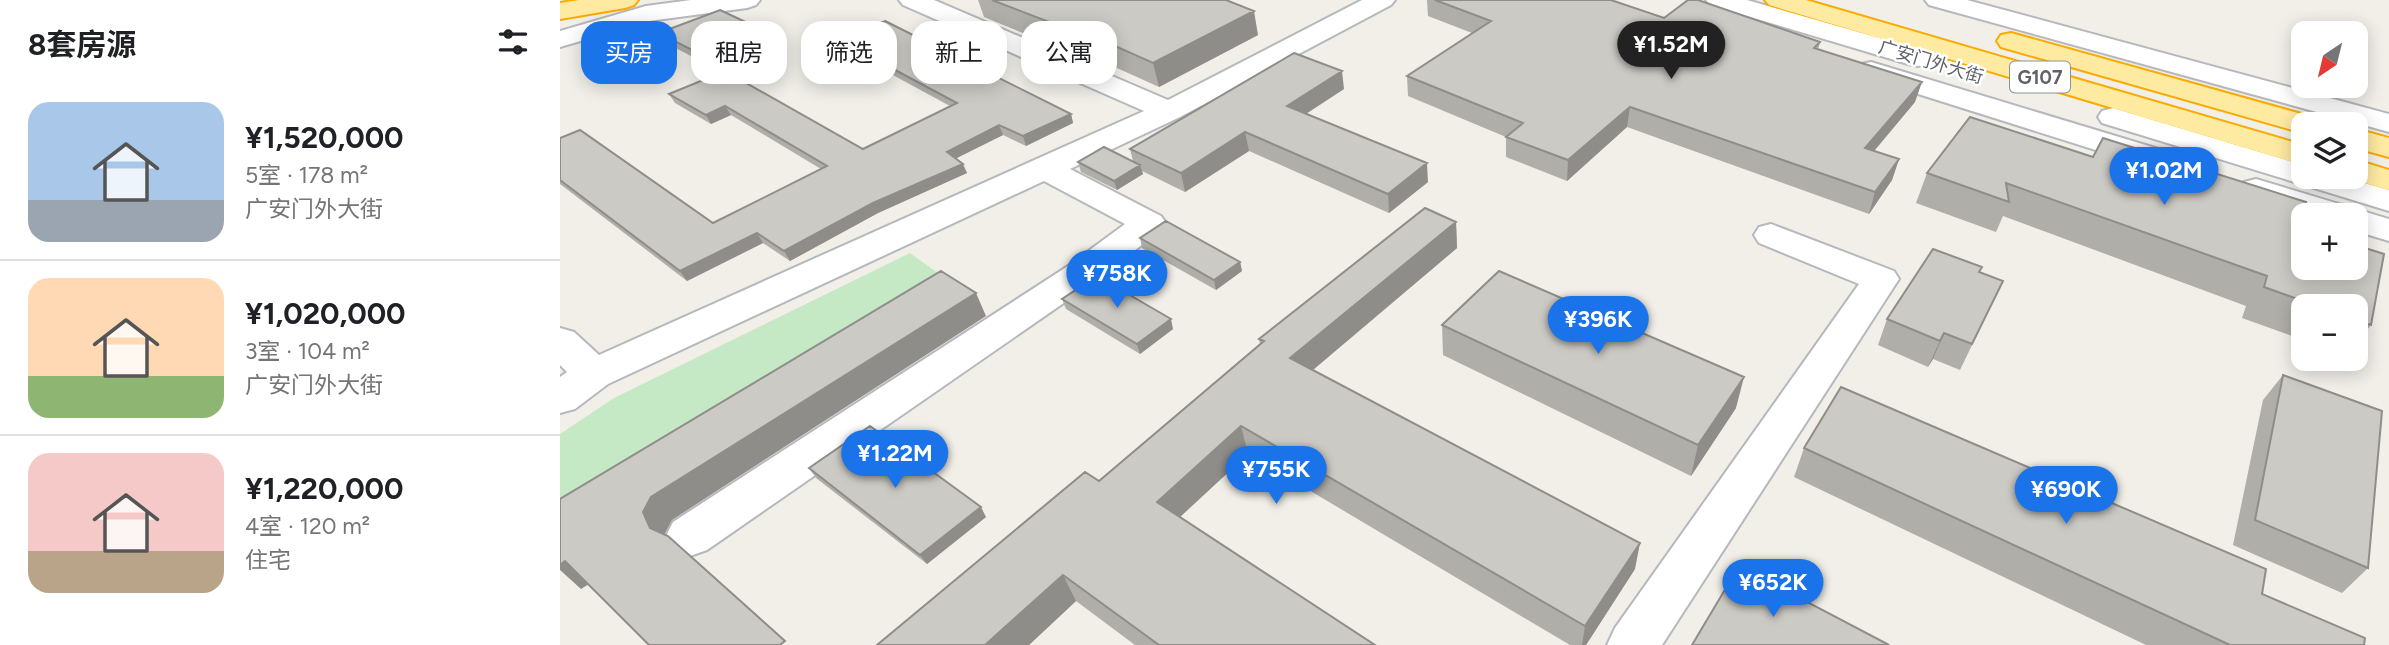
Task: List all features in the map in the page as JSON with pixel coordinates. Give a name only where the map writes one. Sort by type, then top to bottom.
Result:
[{"type":"highway","points":[[560,11],[625,0]]},
{"type":"highway","points":[[1745,0],[1781,9]]},
{"type":"highway","name":"广安门外大街","points":[[1865,0],[2291,120]]},
{"type":"highway","name":"广安门外大街","points":[[1781,9],[2291,152]]},
{"type":"highway","points":[[2368,142],[2389,148]]},
{"type":"highway","points":[[2368,174],[2389,180]]},
{"type":"street","points":[[560,39],[646,14],[747,0]]},
{"type":"street","points":[[912,0],[1170,111]]},
{"type":"street","points":[[560,398],[594,374],[1170,111],[1382,0]]},
{"type":"street","points":[[1938,0],[2389,122]]},
{"type":"street","points":[[2021,0],[2291,71]]},
{"type":"street","points":[[1705,2],[1874,71],[2301,203]]},
{"type":"street","name":"广安门外大街","points":[[1705,2],[1781,9],[2291,171]]},
{"type":"street","points":[[2368,91],[2389,96]]},
{"type":"street","points":[[690,536],[1081,274],[1149,223],[1045,168]]},
{"type":"street","points":[[2349,189],[2389,201]]},
{"type":"street","points":[[2368,224],[2389,230]]},
{"type":"street","points":[[1633,645],[1881,279],[1771,235]]},
{"type":"street","points":[[560,342],[594,374]]},
{"type":"green space","points":[[910,253],[953,284],[560,527],[560,434],[614,398]]},
{"type":"building","points":[[992,0],[1226,0],[1254,11],[1153,63],[1117,47],[1117,21],[1046,21]]},
{"type":"building","points":[[1435,0],[1611,0],[1664,18],[1688,0],[1698,0],[1820,42],[1814,48],[1922,82],[1865,148],[1899,159],[1875,192],[1630,107],[1568,160],[1506,137],[1523,123],[1407,76],[1491,21]]},
{"type":"building","points":[[720,10],[743,21],[691,21],[691,50],[677,42],[677,26]]},
{"type":"building","points":[[897,27],[911,34],[911,78],[897,71]]},
{"type":"building","points":[[1294,53],[1342,71],[1287,106],[1427,163],[1388,194],[1245,132],[1181,173],[1130,149]]},
{"type":"building","points":[[1007,82],[1071,114],[1023,136],[999,125],[947,152],[963,164],[873,203],[784,251],[757,233],[680,271],[560,180],[560,138],[580,130],[713,223],[827,166],[725,106],[706,115],[669,94],[693,84],[748,84],[863,149],[957,103],[921,84]]},
{"type":"building","points":[[1970,117],[2093,157],[2103,138],[2306,202],[2291,203],[2291,280],[2368,280],[2368,249],[2384,254],[2371,325],[2368,324],[2368,294],[2291,294],[2291,297],[2264,287],[2267,276],[2006,183],[2009,202],[1927,173]]},
{"type":"building","points":[[1104,147],[1140,165],[1114,181],[1078,162]]},
{"type":"building","points":[[1425,208],[1456,222],[1290,358],[1640,543],[1585,626],[1241,426],[1157,502],[1375,645],[1159,645],[1063,575],[985,645],[877,645],[1085,472],[1099,481],[1264,341],[1259,339]]},
{"type":"building","points":[[1166,221],[1240,262],[1214,280],[1140,238]]},
{"type":"building","points":[[1933,249],[1982,267],[1979,272],[2003,281],[1972,344],[1944,333],[1940,341],[1887,319]]},
{"type":"building","points":[[941,271],[976,293],[651,497],[643,512],[650,528],[668,536],[785,641],[780,645],[649,645],[565,561],[560,565],[560,499]]},
{"type":"building","points":[[1499,271],[1744,377],[1698,445],[1442,325]]},
{"type":"building","points":[[1097,276],[1171,319],[1137,344],[1062,299]]},
{"type":"building","points":[[2283,375],[2382,411],[2368,568],[2255,520]]},
{"type":"building","points":[[1841,387],[2266,569],[2262,594],[2365,638],[2364,645],[2230,645],[1804,448]]},
{"type":"building","points":[[870,426],[981,507],[920,555],[809,468]]},
{"type":"building","points":[[1739,566],[1889,645],[1692,645]]}]
